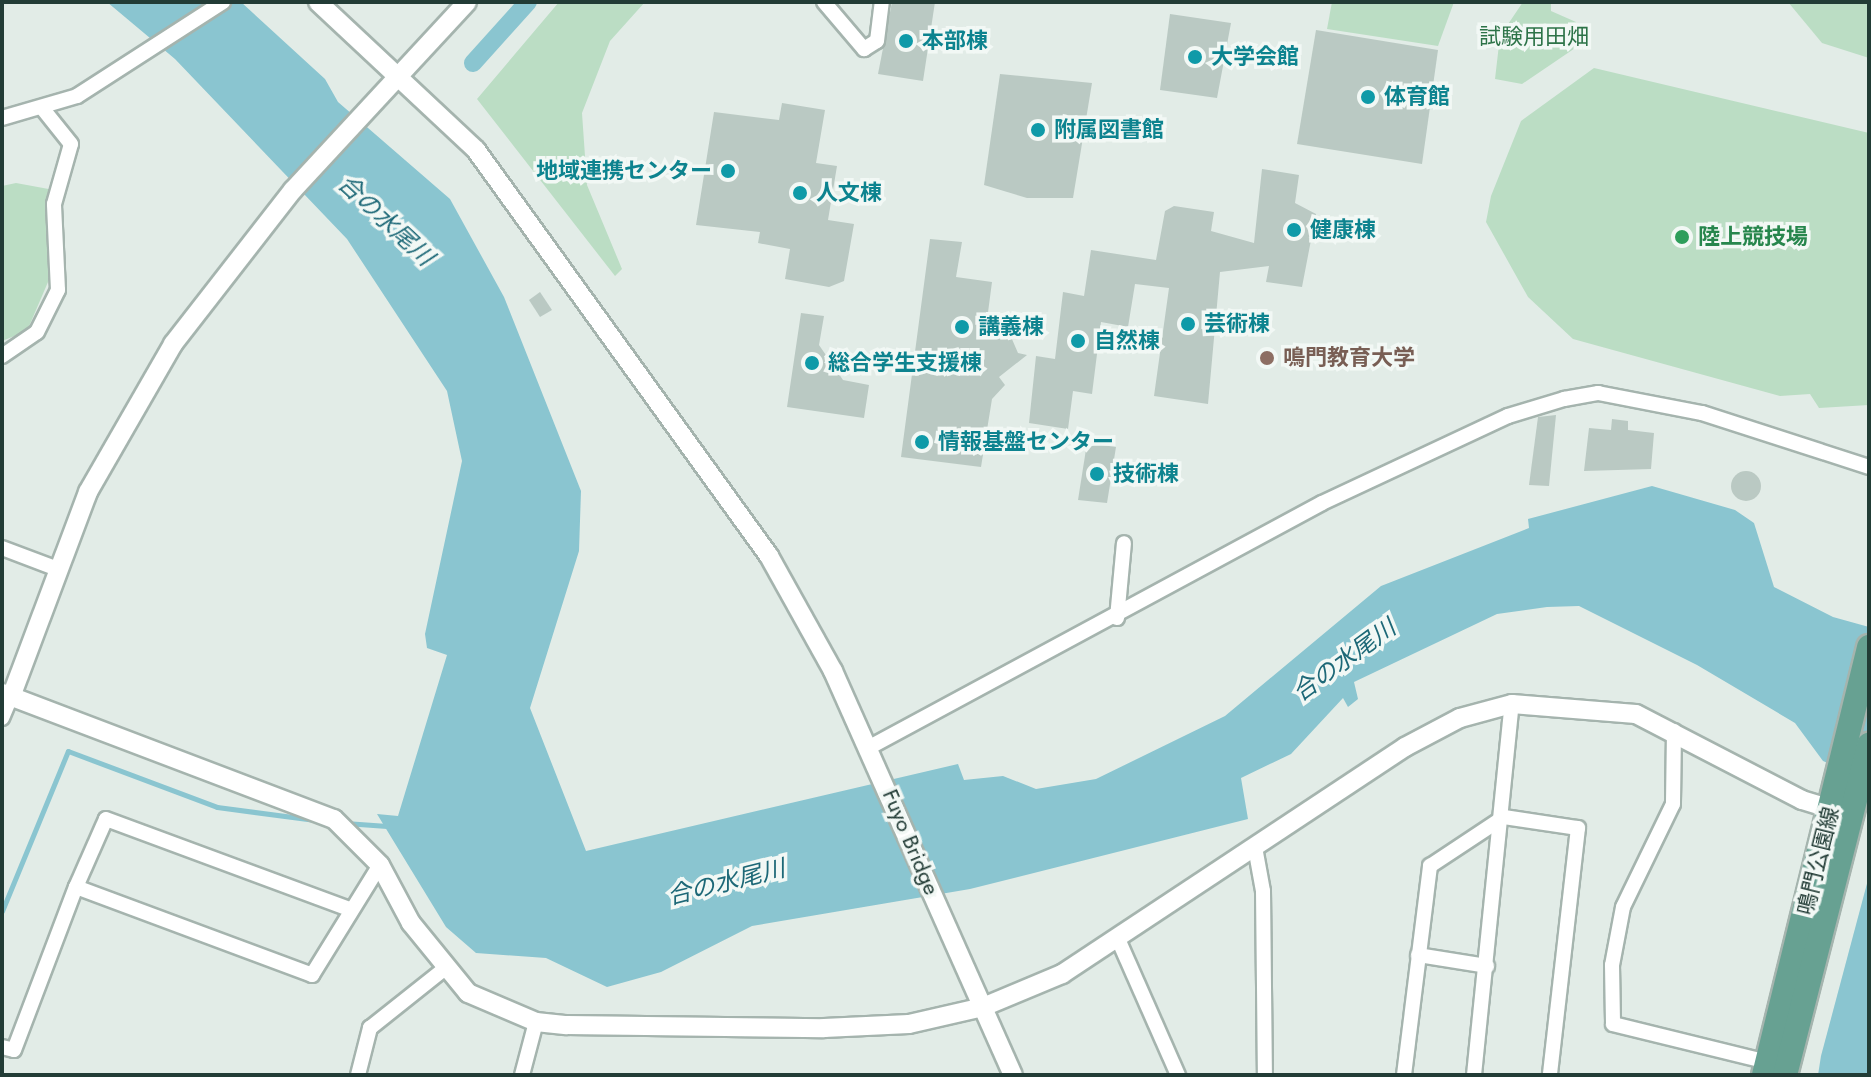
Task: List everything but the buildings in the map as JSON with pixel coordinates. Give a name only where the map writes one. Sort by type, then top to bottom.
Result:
[{"type":"main road","name":"鳴門公園線","points":[[1776,1070],[1850,778],[1869,647]]},
{"type":"main road","name":"鳴門公園線","points":[[1850,778],[1869,745]]},
{"type":"street","points":[[4,115],[43,109],[153,51],[223,2]]},
{"type":"street","name":"Fuyo Bridge","points":[[318,2],[401,76],[476,150],[541,232],[760,544],[884,779],[1013,1075]]},
{"type":"street","points":[[2,718],[6,695],[55,568],[125,420],[173,344],[293,190],[467,2]]},
{"type":"street","points":[[824,2],[864,49],[877,41],[882,2]]},
{"type":"street","points":[[2,356],[37,332],[58,290],[54,204],[71,144],[43,109]]},
{"type":"street","points":[[868,748],[1117,618],[1322,503],[1508,416],[1564,399],[1598,393],[1702,413],[1869,467]]},
{"type":"street","points":[[1117,618],[1124,543]]},
{"type":"street","points":[[2,548],[55,568]]},
{"type":"street","points":[[6,695],[302,803],[334,819],[380,865],[443,970],[497,1009],[536,1022],[824,1028],[909,1024],[983,1007],[1062,974],[1405,747],[1460,718],[1512,704],[1593,705],[1674,731],[1842,812]]},
{"type":"street","points":[[1474,1075],[1504,817],[1512,704]]},
{"type":"street","points":[[1674,731],[1673,804],[1623,907],[1612,965],[1613,1024],[1776,1070]]},
{"type":"street","points":[[1404,1075],[1430,866],[1504,817],[1578,828],[1550,1075]]},
{"type":"street","points":[[2,1047],[14,1050],[76,887],[106,819],[349,909]]},
{"type":"street","points":[[1255,847],[1263,891],[1265,1075]]},
{"type":"street","points":[[76,887],[312,975],[349,909],[380,865]]},
{"type":"street","points":[[1118,939],[1178,1075]]},
{"type":"street","points":[[1418,955],[1487,966]]},
{"type":"street","points":[[358,1075],[370,1028],[443,970]]},
{"type":"street","points":[[522,1075],[536,1022]]},
{"type":"green space","points":[[559,2],[645,2],[610,41],[582,113],[587,185],[622,269],[615,276],[477,99]]},
{"type":"green space","points":[[1332,2],[1454,2],[1438,46],[1327,29]]},
{"type":"green space","name":"試験用田畑","points":[[1523,2],[1551,2],[1551,11],[1576,22],[1584,42],[1522,84],[1495,79],[1500,36]]},
{"type":"green space","points":[[1788,2],[1869,2],[1869,58],[1822,43]]},
{"type":"green space","name":"陸上競技場","points":[[1594,68],[1869,133],[1869,405],[1819,408],[1810,394],[1780,396],[1573,339],[1528,297],[1486,222],[1491,196],[1521,121]]},
{"type":"green space","points":[[16,183],[54,190],[54,268],[27,331],[2,341],[2,186]]},
{"type":"water","name":"合の水尾川","points":[[107,2],[241,2],[325,79],[338,102],[450,199],[504,297],[581,491],[579,551],[530,708],[586,851],[958,764],[964,780],[1003,776],[1036,789],[1096,779],[1225,716],[1381,586],[1529,528],[1528,519],[1652,486],[1735,510],[1754,523],[1774,587],[1833,617],[1869,627],[1869,781],[1823,761],[1795,723],[1697,665],[1579,606],[1547,607],[1497,614],[1354,682],[1358,699],[1348,707],[1343,698],[1291,754],[1241,778],[1248,819],[970,889],[752,926],[661,972],[607,987],[546,958],[476,953],[446,927],[377,814],[398,816],[447,655],[427,648],[425,634],[462,461],[447,391],[347,239],[175,59]]},
{"type":"water","points":[[1869,876],[1869,1075],[1818,1075],[1821,1056]]},
{"type":"waterway","points":[[473,63],[528,2]]},
{"type":"waterway","points":[[2,911],[68,751],[217,807],[315,820]]},
{"type":"waterway","points":[[345,823],[387,826]]},
{"type":"place","name":"本部棟","points":[[906,41]]},
{"type":"place","name":"大学会館","points":[[1195,57]]},
{"type":"place","name":"体育館","points":[[1368,97]]},
{"type":"place","name":"附属図書館","points":[[1038,130]]},
{"type":"place","name":"地域連携センター","points":[[728,171]]},
{"type":"place","name":"人文棟","points":[[800,193]]},
{"type":"place","name":"健康棟","points":[[1294,230]]},
{"type":"place","name":"陸上競技場","points":[[1682,237]]},
{"type":"place","name":"芸術棟","points":[[1188,324]]},
{"type":"place","name":"講義棟","points":[[962,327]]},
{"type":"place","name":"自然棟","points":[[1078,341]]},
{"type":"place","name":"鳴門教育大学","points":[[1267,358]]},
{"type":"place","name":"総合学生支援棟","points":[[812,363]]},
{"type":"place","name":"情報基盤センター","points":[[922,442]]},
{"type":"place","name":"技術棟","points":[[1097,474]]}]
